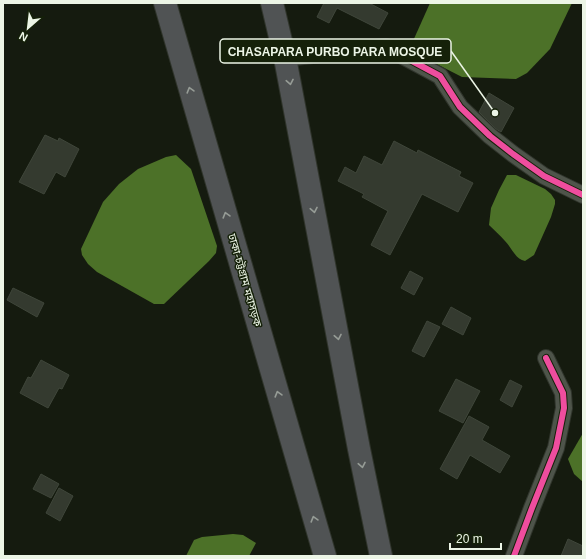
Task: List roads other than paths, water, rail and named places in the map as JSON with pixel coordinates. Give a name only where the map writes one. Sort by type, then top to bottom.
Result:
[{"type":"highway","name":"ঢাকা-চট্টগ্রাম মহাসড়ক","points":[[165,3],[325,556]]},
{"type":"highway","points":[[272,3],[285,58],[381,556]]},
{"type":"street","points":[[285,58],[386,47],[440,76],[460,107],[490,136],[513,154],[544,176],[583,195]]},
{"type":"street","points":[[514,556],[556,448],[564,408],[563,393],[546,358]]},
{"type":"place","name":"CHASAPARA PURBO PARA MOSQUE","points":[[495,113]]}]
